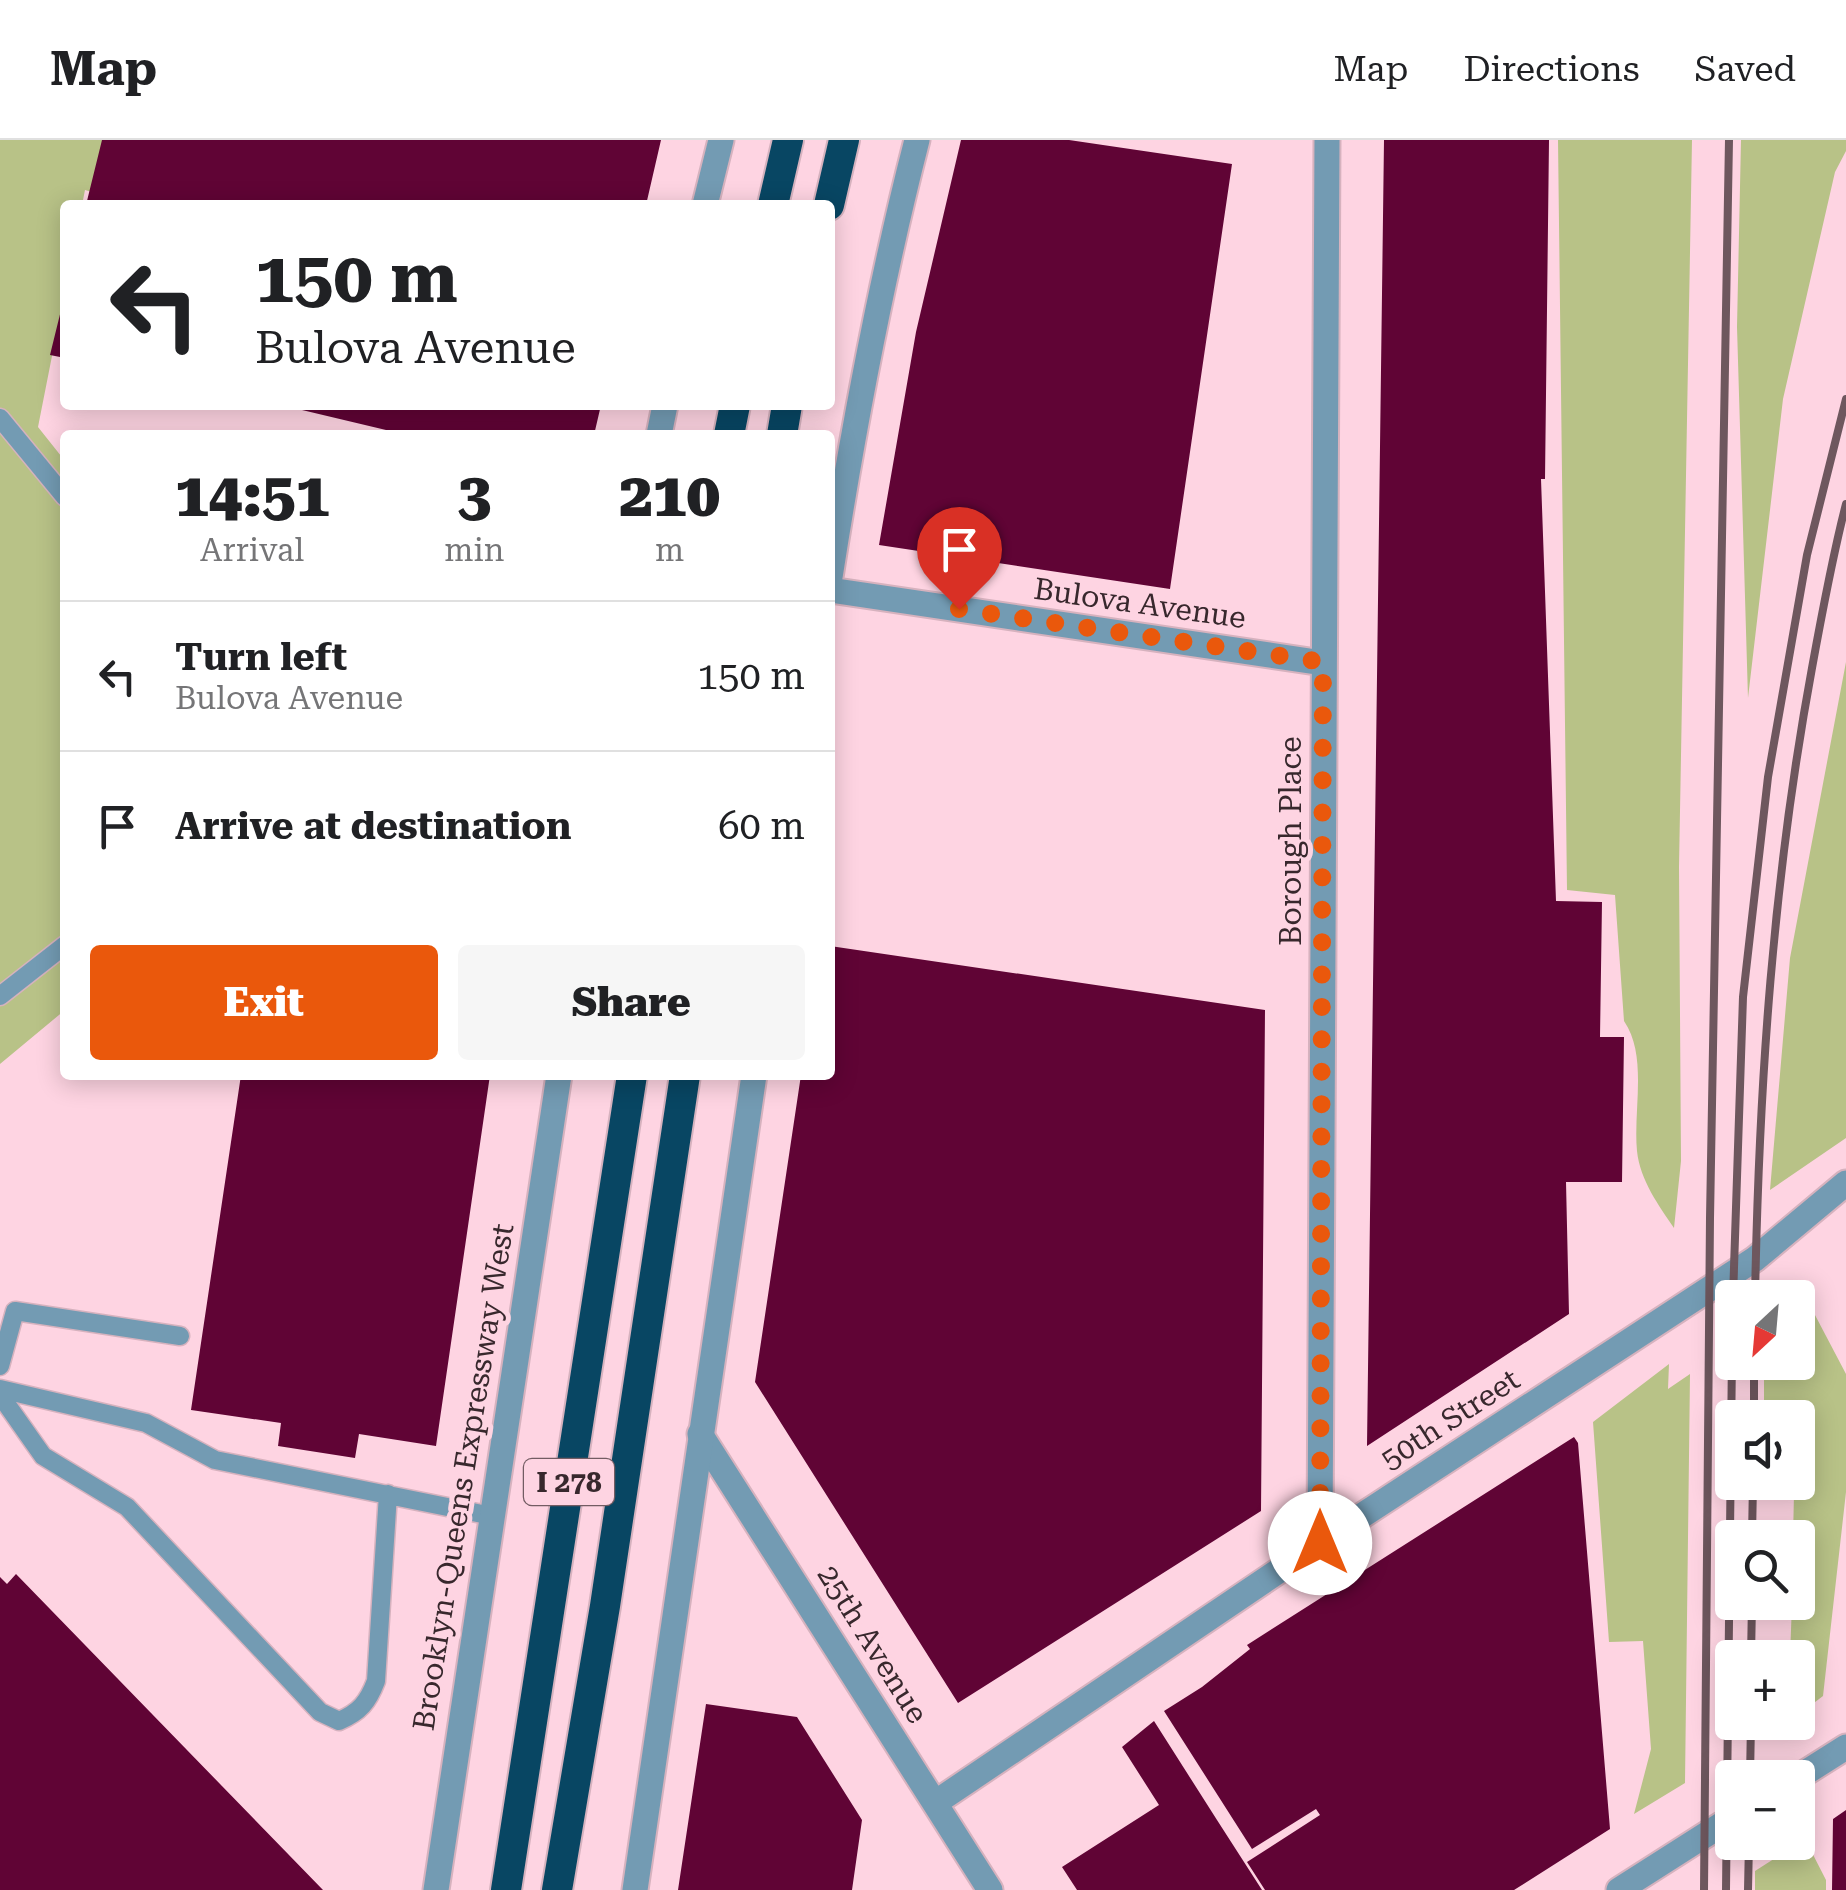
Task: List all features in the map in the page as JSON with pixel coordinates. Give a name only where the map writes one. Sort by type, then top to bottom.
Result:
[{"type":"highway","points":[[774,200],[788,140]]},
{"type":"highway","points":[[829,200],[844,140]]},
{"type":"highway","name":"I 278","points":[[506,1890],[631,1080]]},
{"type":"highway","name":"I 278","points":[[557,1890],[605,1606],[683,1080]]},
{"type":"highway","points":[[573,1890],[605,1606]]},
{"type":"street","points":[[707,200],[721,140]]},
{"type":"street","points":[[835,547],[895,223],[917,140]]},
{"type":"street","name":"Borough Place","points":[[1320,1543],[1326,140]]},
{"type":"street","name":"Bulova Avenue","points":[[835,591],[1323,662]]},
{"type":"street","name":"Brooklyn-Queens Expressway West","points":[[436,1890],[558,1080]]},
{"type":"street","points":[[636,1890],[753,1080]]},
{"type":"street","name":"50th Street","points":[[935,1803],[1320,1543],[1755,1258],[1846,1183]]},
{"type":"street","name":"25th Avenue","points":[[700,1434],[990,1890]]},
{"type":"street","points":[[1815,1767],[1846,1747]]},
{"type":"street","points":[[1619,1890],[1715,1829]]},
{"type":"lane","points":[[0,418],[60,491]]},
{"type":"lane","points":[[0,996],[60,949]]},
{"type":"lane","points":[[0,1366],[14,1311],[180,1336]]},
{"type":"lane","points":[[0,1392],[146,1423],[215,1460],[492,1516]]},
{"type":"lane","points":[[0,1392],[42,1456],[127,1507],[320,1712],[340,1721],[356,1714],[369,1701],[376,1681],[388,1494]]},
{"type":"green space","points":[[0,140],[107,140],[95,193],[85,190],[83,200],[60,200],[60,315],[38,427],[60,455],[60,1014],[0,1064]]},
{"type":"green space","points":[[1558,140],[1692,140],[1679,867],[1681,1161],[1674,1228],[1651,1192],[1637,1151],[1638,1067],[1636,1050],[1624,1021],[1615,895],[1567,890]]},
{"type":"green space","points":[[1741,140],[1846,140],[1846,151],[1835,172],[1783,399],[1748,698],[1737,327]]},
{"type":"green space","points":[[1846,662],[1846,1138],[1770,1190],[1790,958]]},
{"type":"green space","points":[[1815,1315],[1846,1374],[1846,1492],[1823,1696],[1815,1702],[1815,1640],[1791,1640],[1791,1620],[1815,1620],[1815,1520],[1793,1520],[1794,1500],[1815,1500],[1815,1400],[1764,1400],[1764,1380],[1815,1380]]},
{"type":"green space","points":[[1669,1364],[1668,1389],[1690,1374],[1685,1783],[1634,1814],[1651,1749],[1643,1641],[1609,1642],[1593,1422]]},
{"type":"green space","points":[[1815,1859],[1826,1880],[1826,1890],[1755,1890],[1755,1871],[1772,1860]]},
{"type":"building","points":[[102,140],[661,140],[647,200],[87,200]]},
{"type":"building","points":[[961,140],[1069,140],[1232,164],[1170,589],[879,545],[916,332]]},
{"type":"building","points":[[1384,140],[1549,140],[1545,479],[1541,479],[1556,901],[1602,902],[1600,1037],[1624,1037],[1622,1182],[1566,1182],[1569,1314],[1367,1446]]},
{"type":"building","points":[[60,314],[60,357],[50,355]]},
{"type":"building","points":[[302,410],[600,410],[595,430],[386,430]]},
{"type":"building","points":[[835,947],[1265,1010],[1261,1511],[958,1703],[755,1382],[800,1080],[835,1080]]},
{"type":"building","points":[[240,1080],[489,1080],[436,1446],[359,1434],[355,1458],[278,1446],[281,1423],[191,1410]]},
{"type":"building","points":[[1574,1437],[1578,1443],[1610,1829],[1514,1890],[1265,1890],[1247,1862],[1320,1815],[1316,1809],[1252,1849],[1164,1711],[1250,1649],[1247,1645]]},
{"type":"building","points":[[16,1574],[323,1890],[0,1890],[0,1577],[7,1584]]},
{"type":"building","points":[[706,1704],[797,1717],[862,1820],[852,1890],[678,1890]]},
{"type":"building","points":[[1154,1721],[1262,1890],[1077,1890],[1062,1867],[1159,1805],[1122,1747]]},
{"type":"building","points":[[1846,1810],[1846,1890],[1832,1890],[1833,1819]]},
{"type":"railway","points":[[1704,1890],[1710,1218],[1729,140]]},
{"type":"railway","points":[[1734,1280],[1743,997],[1768,777],[1807,555],[1846,399]]},
{"type":"railway","points":[[1756,1280],[1770,981],[1787,825],[1823,606],[1846,504]]},
{"type":"railway","points":[[1726,1890],[1732,1380]]},
{"type":"railway","points":[[1754,1380],[1754,1400]]},
{"type":"railway","points":[[1752,1520],[1753,1500]]},
{"type":"railway","points":[[1751,1640],[1752,1620]]},
{"type":"railway","points":[[1750,1760],[1751,1740]]},
{"type":"railway","points":[[1748,1890],[1749,1860]]},
{"type":"route","points":[[959,609],[1323,662],[1320,1543]]}]
